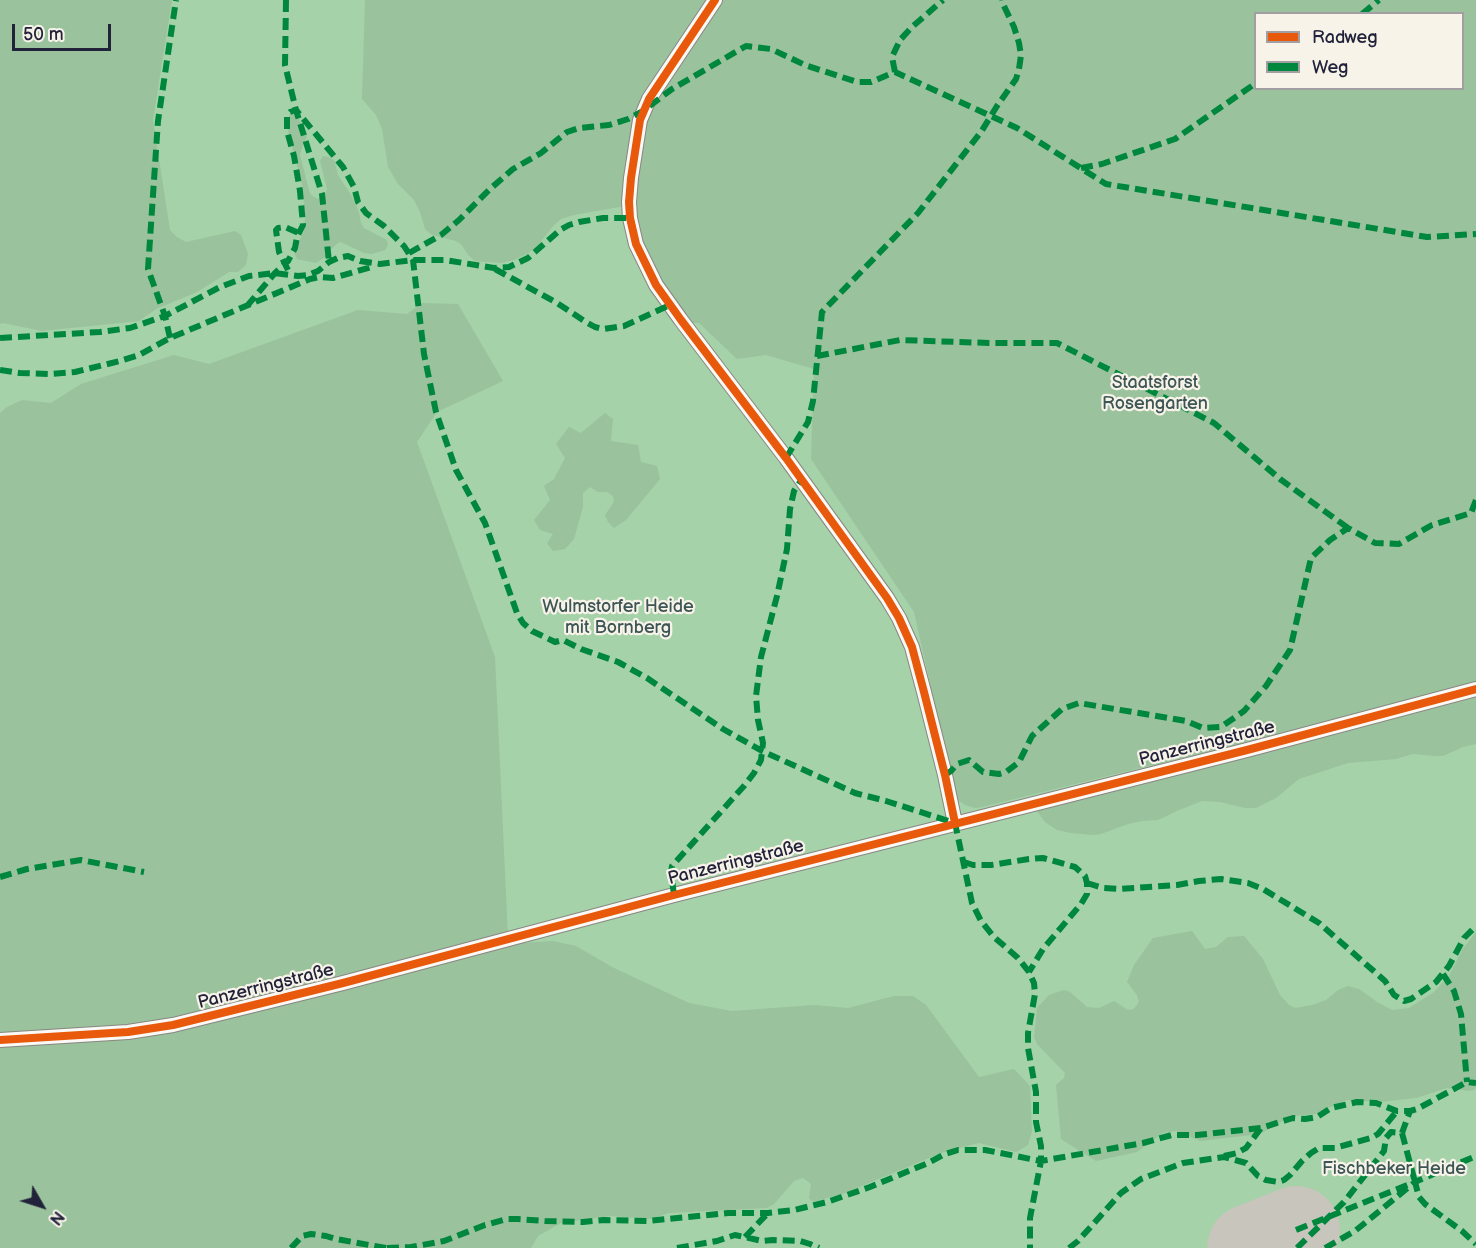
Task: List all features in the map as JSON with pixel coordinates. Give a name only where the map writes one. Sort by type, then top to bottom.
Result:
[{"type":"street","points":[[715,0],[653,92],[640,120],[629,201],[636,244],[656,285],[786,458],[899,618],[912,647],[945,774],[955,823]]},
{"type":"street","name":"Panzerringstraße","points":[[0,1040],[128,1032],[173,1025],[354,980],[663,897],[1247,750],[1476,689]]},
{"type":"green space","name":"Wulmstorfer Heide mit Bornberg","points":[[0,0],[1476,0],[1476,1248],[0,1248]]},
{"type":"green space","points":[[0,0],[172,0],[153,120],[170,230],[186,242],[235,231],[241,235],[248,254],[246,265],[238,272],[229,272],[197,292],[156,309],[139,321],[42,331],[0,324]]},
{"type":"green space","name":"Staatsforst Rosengarten","points":[[365,0],[1476,0],[1476,685],[982,807],[975,808],[965,805],[955,795],[914,612],[811,459],[814,369],[766,355],[737,359],[699,323],[677,322],[625,206],[561,219],[538,245],[527,254],[514,260],[501,263],[475,261],[461,244],[432,235],[425,229],[414,200],[398,184],[388,167],[382,129],[376,115],[362,99]]},
{"type":"green space","points":[[290,114],[297,116],[307,133],[300,155],[311,195],[318,199],[325,194],[327,189],[320,161],[323,156],[334,160],[338,175],[359,212],[361,223],[364,228],[387,240],[388,245],[385,250],[372,254],[364,253],[341,242],[316,263],[297,259],[294,252],[304,231],[305,223],[303,188],[288,131]]},
{"type":"green space","points":[[422,303],[458,304],[503,381],[437,412],[417,442],[495,657],[508,938],[520,943],[553,941],[576,946],[612,967],[689,1003],[732,1011],[814,1005],[848,1008],[894,996],[913,996],[926,1005],[979,1077],[1014,1069],[1030,1086],[1032,1131],[1028,1145],[1016,1152],[979,1143],[941,1153],[845,1193],[813,1202],[809,1198],[811,1184],[803,1178],[794,1181],[774,1204],[767,1208],[669,1213],[650,1219],[610,1216],[561,1223],[538,1236],[531,1248],[0,1248],[0,413],[22,400],[51,403],[81,384],[174,355],[209,364],[358,310],[407,314]]},
{"type":"green space","points":[[605,413],[613,419],[611,441],[638,445],[641,462],[657,466],[660,479],[626,520],[614,528],[605,515],[614,502],[613,496],[590,487],[583,493],[583,507],[574,539],[565,549],[553,551],[547,543],[553,534],[540,530],[534,520],[550,500],[544,486],[554,479],[565,458],[556,444],[569,427],[581,433]]},
{"type":"green space","points":[[1476,693],[1476,744],[1443,756],[1413,754],[1396,759],[1348,763],[1299,779],[1276,798],[1256,808],[1202,801],[1158,820],[1128,824],[1094,835],[1057,830],[1045,822],[1037,811],[1249,756]]},
{"type":"green space","points":[[1192,931],[1205,949],[1216,947],[1228,937],[1244,936],[1263,959],[1280,995],[1295,1008],[1326,1000],[1338,990],[1348,986],[1359,989],[1392,1010],[1409,1008],[1434,992],[1449,976],[1462,950],[1476,932],[1476,1089],[1470,1091],[1447,1088],[1416,1098],[1380,1102],[1347,1100],[1315,1114],[1292,1116],[1260,1134],[1200,1141],[1176,1131],[1163,1133],[1137,1152],[1096,1161],[1061,1139],[1056,1085],[1064,1078],[1065,1073],[1037,1044],[1034,1037],[1037,1008],[1049,995],[1064,990],[1070,992],[1087,1007],[1099,1008],[1114,1001],[1128,1010],[1134,1009],[1139,1002],[1137,995],[1127,982],[1134,965],[1153,938]]},
{"type":"runway","points":[[1251,1248],[1296,1230]]},
{"type":"marked path","points":[[170,338],[165,316],[148,269],[158,121],[176,0]]},
{"type":"marked path","points":[[286,0],[285,65],[296,110],[322,194],[329,262]]},
{"type":"marked path","points":[[895,72],[892,57],[900,40],[943,0]]},
{"type":"marked path","points":[[786,458],[808,422],[813,401],[822,312],[918,213],[981,132],[1016,79],[1021,55],[1019,43],[1002,0]]},
{"type":"marked path","points":[[1364,12],[1379,0]]},
{"type":"marked path","points":[[409,253],[441,235],[513,169],[541,153],[567,132],[579,128],[609,125],[628,119],[643,111],[672,89],[746,46],[771,49],[805,65],[857,82],[871,82],[895,72],[1017,128],[1106,184],[1427,237],[1476,234]]},
{"type":"marked path","points":[[1081,168],[1102,164],[1175,139],[1254,84]]},
{"type":"marked path","points":[[247,306],[288,261],[303,225],[300,191],[287,131],[287,115],[296,110],[343,167],[354,187],[358,202],[366,213],[384,226],[404,246],[413,260],[424,354],[436,412],[456,470],[485,523],[517,613],[523,623],[532,631],[555,642],[563,640],[618,662],[762,751],[855,793],[955,823],[972,903],[981,921],[994,937],[1018,958],[1034,983],[1035,994],[1028,1033],[1028,1048],[1036,1092],[1036,1122],[1041,1146],[1041,1161],[1030,1218],[1030,1248]]},
{"type":"marked path","points":[[0,338],[130,328],[165,316],[220,287],[249,276],[275,273],[308,275],[318,271],[329,262],[348,256],[360,261],[380,264],[413,260],[445,260],[494,268],[509,267],[528,258],[569,225],[603,218],[630,218]]},
{"type":"marked path","points":[[288,270],[279,252],[276,230],[285,227],[299,233]]},
{"type":"marked path","points":[[0,370],[49,374],[75,372],[120,361],[139,355],[170,338],[310,279],[333,278],[375,266]]},
{"type":"marked path","points":[[495,269],[557,303],[586,322],[603,329],[624,326],[670,305]]},
{"type":"marked path","points":[[817,356],[900,340],[1057,343],[1214,423],[1280,479],[1348,528]]},
{"type":"marked path","points":[[674,895],[672,866],[744,786],[761,760],[763,743],[756,696],[761,657],[787,549],[790,509],[794,491],[802,479]]},
{"type":"marked path","points":[[945,775],[957,764],[969,760],[983,772],[999,774],[1006,772],[1019,762],[1032,736],[1062,709],[1079,703],[1186,721],[1203,728],[1221,727],[1244,711],[1266,686],[1290,650],[1311,558],[1330,540],[1348,528],[1375,543],[1399,544],[1432,525],[1471,513],[1476,500]]},
{"type":"marked path","points":[[964,862],[973,865],[991,865],[1043,858],[1075,867],[1085,876],[1087,894],[1043,949],[1029,972]]},
{"type":"marked path","points":[[0,877],[27,869],[81,860],[144,872]]},
{"type":"marked path","points":[[1087,883],[1103,888],[1120,889],[1221,879],[1248,883],[1263,889],[1319,923],[1385,981],[1394,995],[1404,1001],[1411,999],[1436,982],[1449,966],[1464,938],[1476,926]]},
{"type":"marked path","points":[[1443,974],[1454,991],[1461,1014],[1467,1082]]},
{"type":"marked path","points":[[1297,1248],[1344,1202],[1384,1151],[1386,1138],[1391,1132],[1402,1133],[1410,1111],[1467,1082],[1476,1083]]},
{"type":"marked path","points":[[387,1248],[411,1247],[444,1241],[507,1219],[583,1222],[647,1221],[728,1213],[768,1213],[794,1210],[827,1202],[870,1187],[958,1150],[985,1150],[1041,1161],[1143,1143],[1172,1135],[1197,1135],[1261,1128],[1293,1118],[1317,1117],[1331,1108],[1357,1102],[1376,1103],[1397,1111],[1410,1111]]},
{"type":"marked path","points":[[1069,1248],[1121,1193],[1141,1179],[1183,1163],[1224,1157],[1246,1163],[1258,1176],[1278,1182],[1284,1180],[1302,1161],[1319,1148],[1335,1148],[1378,1134],[1397,1111]]},
{"type":"marked path","points":[[1224,1156],[1246,1148],[1261,1128]]},
{"type":"marked path","points":[[1402,1133],[1415,1182]]},
{"type":"marked path","points":[[1325,1248],[1355,1231],[1415,1182],[1476,1156]]},
{"type":"marked path","points":[[1296,1230],[1415,1182],[1419,1197],[1425,1204],[1476,1244]]},
{"type":"marked path","points":[[745,1237],[768,1213]]},
{"type":"marked path","points":[[291,1248],[302,1236],[311,1234],[386,1248]]},
{"type":"marked path","points":[[677,1248],[717,1241],[735,1235],[762,1241],[800,1241],[819,1248]]},
{"type":"cycle path","points":[[715,0],[649,99],[640,120],[629,202],[636,244],[656,285],[786,458],[899,618],[912,647],[955,823]]},
{"type":"cycle path","points":[[0,1040],[128,1032],[173,1025],[1247,750],[1476,689]]},
{"type":"park label","name":"Fischbeker Heide","points":[[1394,1169]]}]
